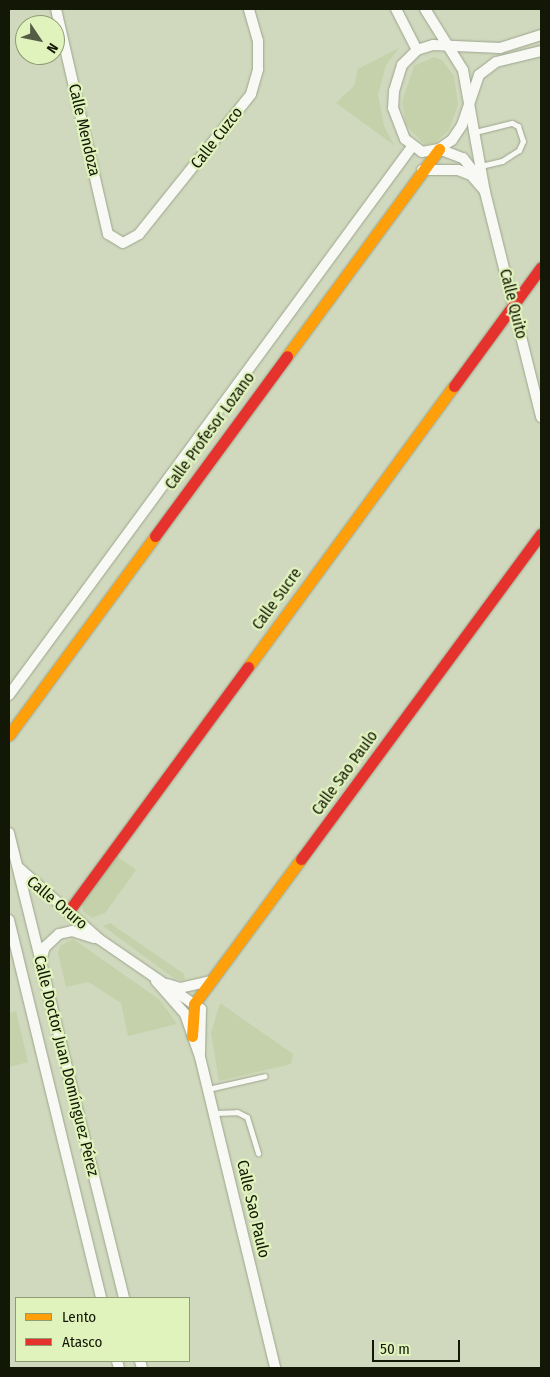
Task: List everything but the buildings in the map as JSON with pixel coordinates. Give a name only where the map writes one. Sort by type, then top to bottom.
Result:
[{"type":"street","name":"Calle Mendoza","points":[[56,9],[108,234],[123,243]]},
{"type":"street","name":"Calle Cuzco","points":[[123,243],[139,234],[251,94],[258,69],[258,40],[250,9]]},
{"type":"street","points":[[396,9],[417,50]]},
{"type":"street","points":[[425,9],[463,70],[468,106]]},
{"type":"street","points":[[541,35],[500,48],[448,47],[417,50],[398,76],[393,108],[412,148],[422,152],[440,149],[452,140],[468,106],[479,75],[496,62],[541,51]]},
{"type":"street","name":"Calle Quito","points":[[468,106],[475,132],[485,192],[541,417]]},
{"type":"street","name":"Calle Profesor Lozano","points":[[9,695],[412,148]]},
{"type":"street","name":"Calle Quito","points":[[440,149],[476,170],[485,192]]},
{"type":"street","name":"Calle Profesor Lozano","points":[[9,735],[422,170],[440,149]]},
{"type":"street","name":"Calle Quito","points":[[422,170],[458,170],[471,175],[485,192]]},
{"type":"street","name":"Calle Sucre","points":[[68,912],[541,267]]},
{"type":"street","name":"Calle Sao Paulo","points":[[194,1004],[541,534]]},
{"type":"street","name":"Calle Doctor Juan Domínguez Pérez","points":[[9,833],[40,965],[124,1297]]},
{"type":"street","name":"Calle Oruro","points":[[16,865],[32,885],[100,939],[156,981],[194,1004]]},
{"type":"street","name":"Calle Doctor Juan Domínguez Pérez","points":[[9,920],[101,1297]]},
{"type":"street","name":"Calle Oruro","points":[[40,965],[45,947],[59,934],[72,930],[100,939]]},
{"type":"street","name":"Calle Oruro","points":[[156,981],[180,988],[212,980]]},
{"type":"street","name":"Calle Oruro","points":[[156,981],[185,1014],[200,1057]]},
{"type":"street","points":[[192,1036],[194,1004]]},
{"type":"street","points":[[194,1004],[202,1015],[200,1057]]},
{"type":"street","name":"Calle Sao Paulo","points":[[200,1057],[275,1368]]},
{"type":"lane","points":[[475,132],[512,123],[518,126],[523,141],[502,161],[481,166]]},
{"type":"lane","points":[[208,1089],[265,1076]]},
{"type":"lane","points":[[214,1113],[237,1112],[247,1118],[258,1153]]},
{"type":"green space","points":[[399,48],[386,65],[378,95],[384,126],[394,145],[336,103],[354,86],[358,69]]},
{"type":"green space","points":[[434,57],[442,60],[454,76],[458,105],[449,130],[435,143],[425,145],[406,125],[402,102],[414,66]]},
{"type":"green space","points":[[117,856],[136,870],[105,913],[92,918],[83,911],[82,904]]},
{"type":"green space","points":[[110,923],[184,974],[185,980],[175,979],[103,926]]},
{"type":"green space","points":[[73,939],[160,1000],[177,1024],[128,1036],[121,1003],[88,982],[66,987],[58,953],[60,946]]},
{"type":"green space","points":[[220,1003],[293,1054],[291,1064],[219,1081],[211,1033]]},
{"type":"green space","points":[[16,1011],[28,1062],[9,1067],[9,1013]]},
{"type":"traffic: slow","points":[[287,356],[439,149]]},
{"type":"traffic: slow","points":[[248,667],[454,386]]},
{"type":"traffic: slow","points":[[9,735],[155,536]]},
{"type":"traffic: slow","points":[[192,1036],[194,1004],[301,859]]},
{"type":"traffic: jam","points":[[454,386],[541,267]]},
{"type":"traffic: jam","points":[[155,536],[287,356]]},
{"type":"traffic: jam","points":[[301,859],[541,534]]},
{"type":"traffic: jam","points":[[68,912],[248,667]]}]
